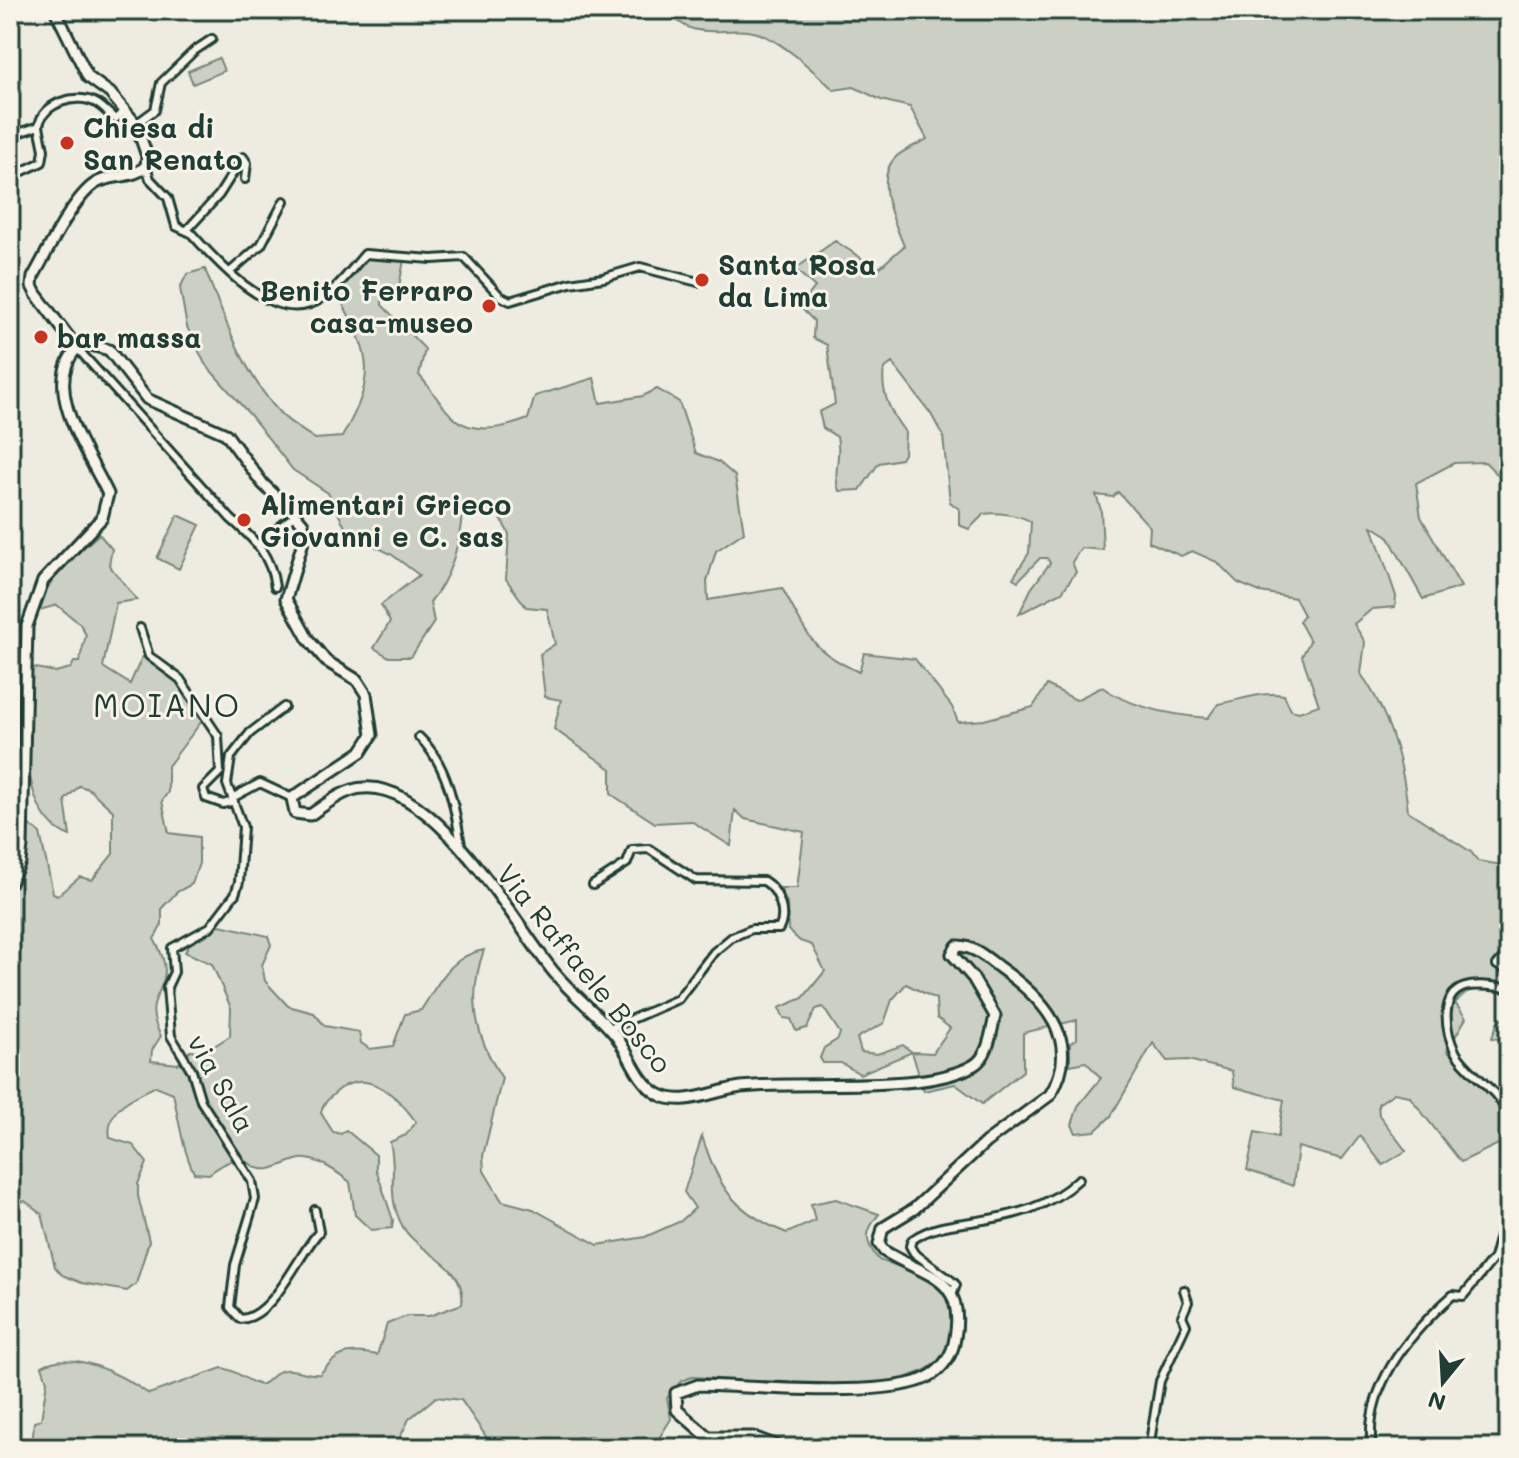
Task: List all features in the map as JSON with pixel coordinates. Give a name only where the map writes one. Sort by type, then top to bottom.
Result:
[{"type":"street","points":[[55,10],[88,77],[110,93],[136,124],[147,156],[150,179],[168,198],[180,231],[187,230],[219,195],[243,157],[247,163],[245,179]]},
{"type":"street","points":[[136,124],[155,110],[161,83],[194,51],[212,39]]},
{"type":"street","points":[[10,177],[42,162],[44,150],[39,126],[48,109],[64,101],[90,100],[115,119],[126,111]]},
{"type":"street","points":[[10,136],[39,126]]},
{"type":"street","points":[[146,166],[140,172],[93,186],[81,198],[33,277],[32,286],[77,348],[231,519],[259,543],[268,557],[275,587]]},
{"type":"street","points":[[231,271],[261,245],[284,201]]},
{"type":"street","points":[[187,230],[231,271],[271,302],[296,307],[313,304],[329,293],[365,254],[432,259],[464,257],[500,296],[510,301],[640,267],[698,282]]},
{"type":"street","points":[[10,883],[20,862],[22,846],[27,626],[43,581],[92,531],[107,507],[108,494],[62,391],[64,366],[77,348],[88,344],[109,350],[147,399],[226,434],[263,484],[295,515],[305,535],[286,599],[308,639],[326,661],[357,680],[366,694],[372,735],[361,752],[292,798],[260,783],[223,804],[206,798],[203,789],[220,772],[218,736],[180,679],[149,656],[140,628]]},
{"type":"street","points":[[259,543],[295,515]]},
{"type":"street","points":[[233,800],[227,784],[231,757],[250,733],[284,707]]},
{"type":"street","points":[[419,737],[432,749],[443,774],[454,803],[461,845]]},
{"type":"street","name":"Via Raffaele Bosco","points":[[292,798],[295,813],[310,815],[354,790],[375,788],[411,803],[447,830],[552,971],[609,1029],[643,1080],[663,1096],[688,1098],[741,1087],[890,1082],[964,1071],[979,1062],[985,1053],[995,1016],[973,978],[955,961],[952,954],[957,946],[973,950],[1029,989],[1045,1005],[1058,1028],[1062,1058],[1056,1085],[1042,1102],[986,1142],[914,1209],[883,1228],[880,1235],[884,1251],[944,1282],[953,1293]]},
{"type":"street","name":"via Sala","points":[[233,800],[243,827],[235,894],[210,927],[172,948],[174,972],[167,987],[171,1036],[192,1071],[201,1101],[252,1181],[255,1199],[233,1283],[230,1307],[236,1316],[251,1317],[287,1280],[303,1249],[319,1232],[315,1210]]},
{"type":"street","points":[[593,885],[627,863],[632,850],[643,848],[696,880],[764,881],[775,891],[782,910],[779,929],[752,929],[732,937],[714,952],[678,999],[609,1029]]},
{"type":"street","points":[[1509,951],[1499,958],[1497,965],[1509,971]]},
{"type":"street","points":[[1509,988],[1463,987],[1450,998],[1446,1014],[1458,1056],[1498,1094],[1509,1114]]},
{"type":"street","points":[[783,1448],[753,1437],[708,1437],[677,1410],[676,1393],[684,1387],[698,1385],[872,1390],[912,1383],[931,1376],[952,1352],[956,1318],[953,1293],[956,1285],[914,1253],[910,1246],[912,1240],[939,1227],[1042,1207],[1062,1196],[1079,1179]]},
{"type":"street","points":[[1372,1448],[1372,1412],[1401,1351],[1432,1314],[1453,1295],[1463,1296],[1494,1258],[1502,1228],[1509,1225]]},
{"type":"street","points":[[1149,1448],[1160,1381],[1186,1325],[1182,1316],[1188,1302],[1184,1290]]},
{"type":"shaded area","points":[[669,10],[1509,10],[1509,486],[1485,462],[1454,463],[1416,483],[1421,517],[1461,587],[1423,599],[1388,536],[1372,526],[1396,596],[1395,607],[1372,609],[1354,624],[1365,642],[1361,674],[1380,705],[1394,739],[1408,811],[1471,852],[1478,861],[1509,866],[1509,1012],[1505,991],[1470,989],[1455,1003],[1466,1018],[1447,1051],[1494,1097],[1509,1139],[1461,1162],[1409,1096],[1394,1093],[1378,1104],[1379,1115],[1406,1151],[1383,1165],[1360,1136],[1342,1159],[1298,1147],[1293,1186],[1247,1170],[1255,1132],[1278,1137],[1284,1100],[1234,1087],[1232,1071],[1188,1060],[1167,1061],[1153,1043],[1111,1116],[1095,1131],[1076,1133],[1072,1125],[1078,1106],[1101,1078],[1086,1062],[1070,1065],[1070,1043],[1077,1039],[1077,1020],[1023,1033],[1023,1071],[982,1104],[955,1084],[924,1091],[912,1052],[860,1074],[841,1063],[823,1063],[820,1058],[824,1048],[838,1039],[840,1033],[823,1007],[816,1009],[807,1028],[796,1031],[791,1019],[784,1018],[779,1008],[803,998],[825,971],[812,945],[800,941],[788,930],[787,903],[780,888],[797,888],[804,832],[745,819],[735,810],[731,846],[691,821],[655,823],[611,794],[611,769],[554,729],[561,700],[545,697],[540,654],[555,644],[547,609],[526,607],[506,579],[509,534],[495,508],[462,516],[452,562],[430,602],[434,622],[411,657],[389,657],[374,648],[390,622],[381,605],[419,575],[391,554],[348,533],[328,493],[293,470],[205,364],[187,327],[180,288],[187,274],[205,269],[236,345],[267,398],[292,424],[315,439],[342,437],[361,396],[366,364],[363,348],[336,291],[370,256],[404,260],[397,297],[383,292],[382,305],[425,349],[419,375],[450,414],[463,424],[491,428],[520,422],[528,419],[535,396],[594,378],[600,403],[643,396],[657,389],[679,402],[696,453],[719,462],[735,476],[744,532],[716,551],[707,581],[708,600],[782,588],[804,629],[829,656],[859,672],[864,653],[915,659],[952,707],[958,722],[984,720],[1033,707],[1047,685],[1076,700],[1102,687],[1152,709],[1208,718],[1218,704],[1259,695],[1284,695],[1291,710],[1299,712],[1319,705],[1302,656],[1310,641],[1299,621],[1304,615],[1295,598],[1260,592],[1238,583],[1217,562],[1192,551],[1181,556],[1149,542],[1150,527],[1118,492],[1113,497],[1096,495],[1101,510],[1103,550],[1081,548],[1072,562],[1076,572],[1062,592],[1019,614],[1031,589],[1050,563],[1047,558],[1040,558],[1018,581],[1013,578],[1029,553],[1031,522],[1015,516],[989,513],[969,529],[959,525],[959,509],[950,502],[943,436],[931,414],[892,363],[884,369],[885,395],[905,432],[904,454],[901,459],[879,463],[860,490],[839,491],[836,477],[837,437],[823,428],[819,412],[835,404],[827,345],[813,338],[814,321],[803,310],[805,300],[815,287],[795,269],[835,241],[878,269],[904,246],[888,202],[888,168],[905,150],[927,139],[910,107],[881,100],[854,87],[834,90],[792,53],[765,36],[752,32],[701,31],[678,21]],"holes":[[[906,984],[936,999],[937,1018],[950,1028],[933,1053],[912,1052],[903,1045],[877,1054],[861,1052],[857,1038],[884,1023],[892,1000]]]},
{"type":"shaded area","points":[[219,58],[224,71],[193,84],[188,71]]},
{"type":"shaded area","points":[[178,515],[200,525],[179,569],[157,558]]},
{"type":"shaded area","points":[[99,534],[112,549],[109,565],[137,600],[116,603],[103,667],[130,684],[142,657],[171,670],[204,718],[168,766],[168,792],[162,801],[169,833],[199,837],[199,863],[192,884],[177,892],[162,908],[162,925],[154,939],[165,970],[153,1009],[161,1036],[152,1050],[151,1061],[178,1064],[190,1051],[206,1051],[230,1036],[231,1008],[212,964],[185,952],[190,942],[220,925],[268,936],[271,945],[262,965],[265,981],[288,1006],[314,1013],[325,1026],[359,1032],[361,1043],[370,1049],[393,1046],[405,1014],[421,1010],[454,964],[484,950],[476,984],[476,1016],[485,1047],[502,1078],[483,1156],[484,1171],[502,1201],[533,1209],[598,1245],[645,1237],[681,1221],[695,1208],[684,1192],[702,1136],[715,1171],[731,1196],[754,1216],[787,1233],[815,1221],[811,1204],[836,1199],[879,1214],[868,1232],[868,1242],[879,1260],[915,1272],[936,1284],[949,1303],[950,1339],[939,1360],[919,1373],[891,1381],[858,1385],[784,1384],[692,1377],[681,1381],[667,1398],[671,1419],[659,1438],[624,1445],[590,1436],[508,1447],[487,1438],[461,1400],[436,1397],[409,1419],[395,1448],[32,1448],[34,1422],[41,1420],[47,1381],[42,1366],[55,1361],[69,1360],[98,1366],[149,1394],[222,1368],[261,1385],[282,1370],[320,1374],[332,1361],[345,1354],[359,1352],[377,1355],[387,1324],[407,1316],[429,1316],[462,1304],[462,1290],[457,1279],[450,1269],[410,1237],[394,1205],[390,1142],[406,1135],[416,1122],[400,1102],[369,1083],[346,1085],[328,1100],[321,1113],[333,1132],[341,1134],[346,1130],[376,1155],[376,1169],[393,1220],[392,1228],[371,1230],[355,1215],[350,1182],[313,1160],[300,1159],[261,1169],[240,1159],[209,1174],[194,1173],[173,1093],[156,1086],[122,1105],[112,1118],[110,1127],[110,1138],[133,1145],[147,1163],[138,1184],[138,1196],[149,1241],[136,1284],[127,1291],[82,1283],[62,1275],[55,1267],[42,1214],[25,1201],[10,1204],[10,890],[25,859],[28,824],[40,833],[53,893],[58,895],[80,877],[92,880],[113,854],[113,811],[89,789],[79,786],[65,800],[70,836],[52,825],[40,808],[32,786],[26,736],[27,666],[55,672],[71,668],[74,662],[79,662],[86,635],[80,624],[57,605],[36,611],[55,578]]},
{"type":"shaded area","points":[[10,720],[18,750],[20,786],[15,854],[10,865]]},
{"type":"shaded area","points":[[1509,1016],[1509,1041],[1492,1038],[1498,1021]]},
{"type":"place","name":"Chiesa di San Renato","points":[[67,143]]},
{"type":"place","name":"Santa Rosa da Lima","points":[[702,280]]},
{"type":"place","name":"Benito Ferraro casa-museo","points":[[489,306]]},
{"type":"place","name":"bar massa","points":[[41,337]]},
{"type":"place","name":"Alimentari Grieco Giovanni e C. sas","points":[[244,520]]},
{"type":"district","name":"MOIANO","points":[[167,704]]}]
